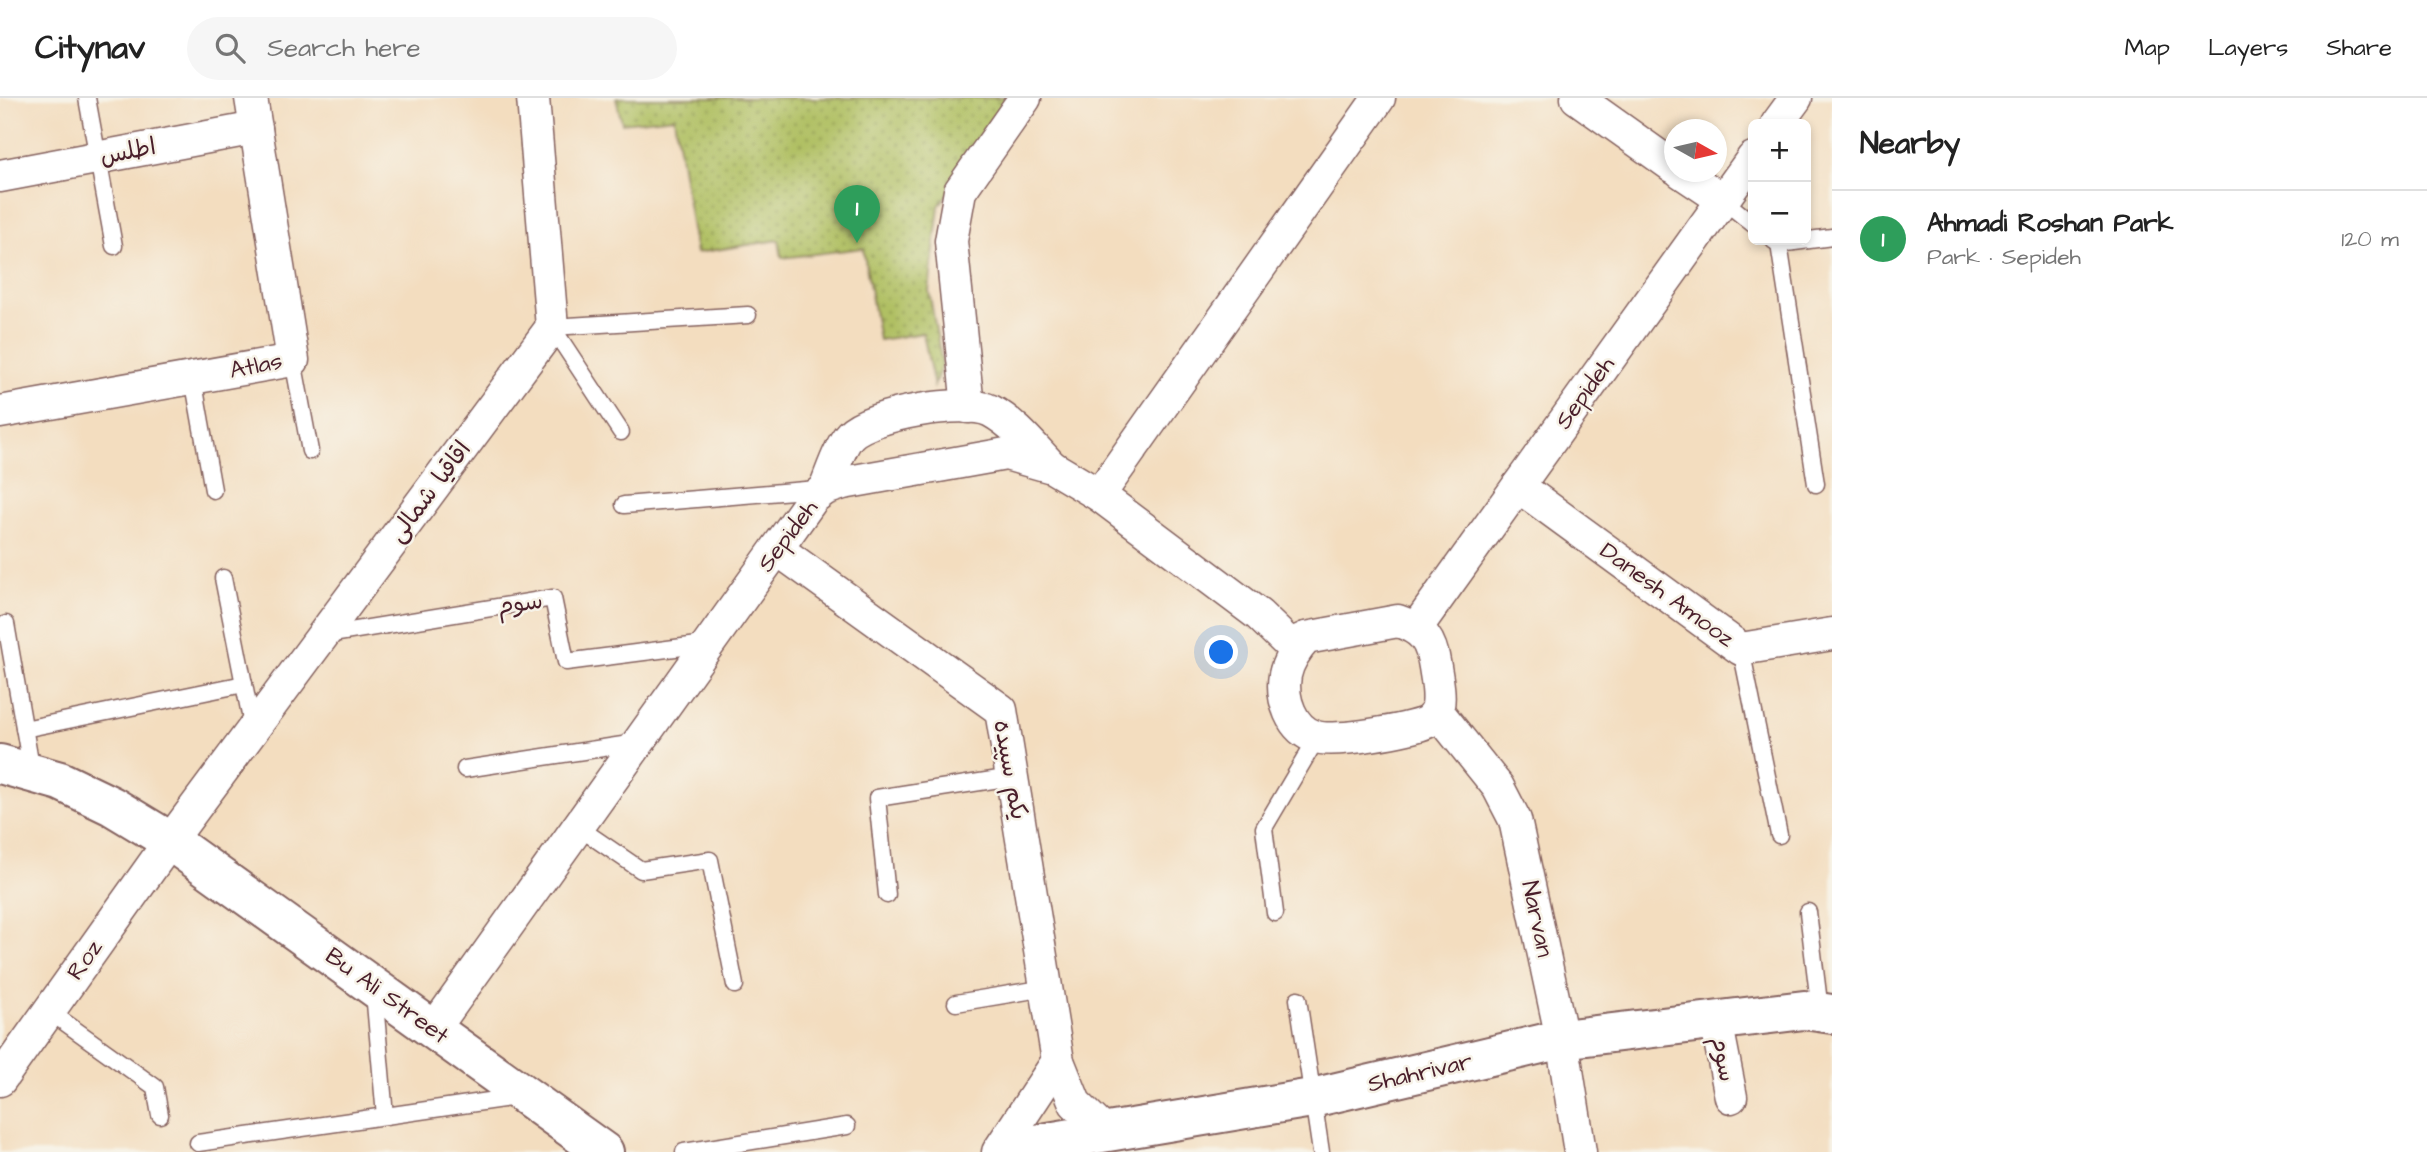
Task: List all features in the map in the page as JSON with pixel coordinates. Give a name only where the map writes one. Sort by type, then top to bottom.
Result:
[{"type":"street","points":[[533,98],[552,327]]},
{"type":"street","points":[[968,407],[951,241],[960,191],[1025,98]]},
{"type":"street","points":[[1099,495],[1379,98]]},
{"type":"street","points":[[1577,98],[1664,159]]},
{"type":"street","points":[[1781,119],[1796,98]]},
{"type":"street","name":"اطلس","points":[[0,176],[97,158],[254,113]]},
{"type":"street","name":"Atlas","points":[[0,412],[293,360],[254,113]]},
{"type":"street","name":"Sepideh","points":[[1417,627],[1748,165]]},
{"type":"street","points":[[1696,182],[1723,200]]},
{"type":"street","name":"اقاقیا شمالی","points":[[170,841],[552,327]]},
{"type":"street","points":[[825,489],[850,435],[883,418],[948,407],[989,410],[1016,430],[1052,467]]},
{"type":"street","name":"Sepideh","points":[[433,1030],[813,498],[825,489],[843,482],[1006,454],[1052,467],[1099,495],[1259,615],[1290,645],[1306,638]]},
{"type":"street","name":"Danesh Amooz","points":[[1518,486],[1741,649],[1832,634]]},
{"type":"street","name":"یکم سپیده","points":[[777,549],[1001,710],[1058,1061],[1075,1103],[1106,1133]]},
{"type":"street","points":[[1398,621],[1417,627],[1433,653],[1439,697],[1437,711],[1429,721],[1343,739],[1317,738],[1296,724],[1286,701],[1285,674],[1292,657],[1306,638],[1398,621]]},
{"type":"street","name":"Narvan","points":[[1437,711],[1497,787],[1515,820],[1562,1039],[1580,1152]]},
{"type":"street","name":"Bu Ali Street","points":[[16,769],[60,781],[112,806],[170,841],[604,1152]]},
{"type":"street","name":"Roz","points":[[0,1080],[170,841]]},
{"type":"street","name":"Shahrivar","points":[[1010,1152],[1024,1146],[1312,1098],[1562,1039],[1804,1010],[1826,1012]]},
{"type":"street","name":"سوم","points":[[1716,1020],[1731,1097]]},
{"type":"street","points":[[998,1152],[1058,1061]]},
{"type":"lane","points":[[87,98],[114,246]]},
{"type":"lane","points":[[1723,200],[1748,220]]},
{"type":"lane","points":[[1811,239],[1832,237]]},
{"type":"lane","points":[[1776,245],[1816,484]]},
{"type":"lane","points":[[621,432],[552,327],[748,315]]},
{"type":"lane","points":[[293,360],[310,451]]},
{"type":"lane","points":[[193,378],[213,490]]},
{"type":"lane","points":[[624,506],[825,489]]},
{"type":"lane","points":[[223,578],[253,730]]},
{"type":"lane","name":"سوم","points":[[323,635],[553,598],[566,662],[709,644]]},
{"type":"lane","points":[[6,624],[24,729],[16,769]]},
{"type":"lane","points":[[1741,649],[1779,835]]},
{"type":"lane","points":[[24,729],[244,684]]},
{"type":"lane","points":[[1275,913],[1264,828],[1317,738]]},
{"type":"lane","points":[[465,769],[638,743]]},
{"type":"lane","points":[[887,895],[877,798],[1012,778]]},
{"type":"lane","points":[[578,827],[641,870],[710,860],[735,985]]},
{"type":"lane","points":[[1808,912],[1826,1012]]},
{"type":"lane","points":[[373,986],[385,1116]]},
{"type":"lane","points":[[956,1003],[1046,988]]},
{"type":"lane","points":[[1298,999],[1321,1152]]},
{"type":"lane","points":[[49,1011],[155,1087],[160,1115]]},
{"type":"lane","points":[[198,1143],[525,1095]]},
{"type":"lane","points":[[684,1152],[721,1149],[846,1126]]},
{"type":"green space","points":[[616,98],[1013,98],[939,206],[929,291],[942,364],[934,386],[923,333],[879,340],[863,248],[782,258],[779,240],[696,253],[674,117],[622,123]]},
{"type":"place","name":"Ahmadi Roshan Park","points":[[857,243]]}]
